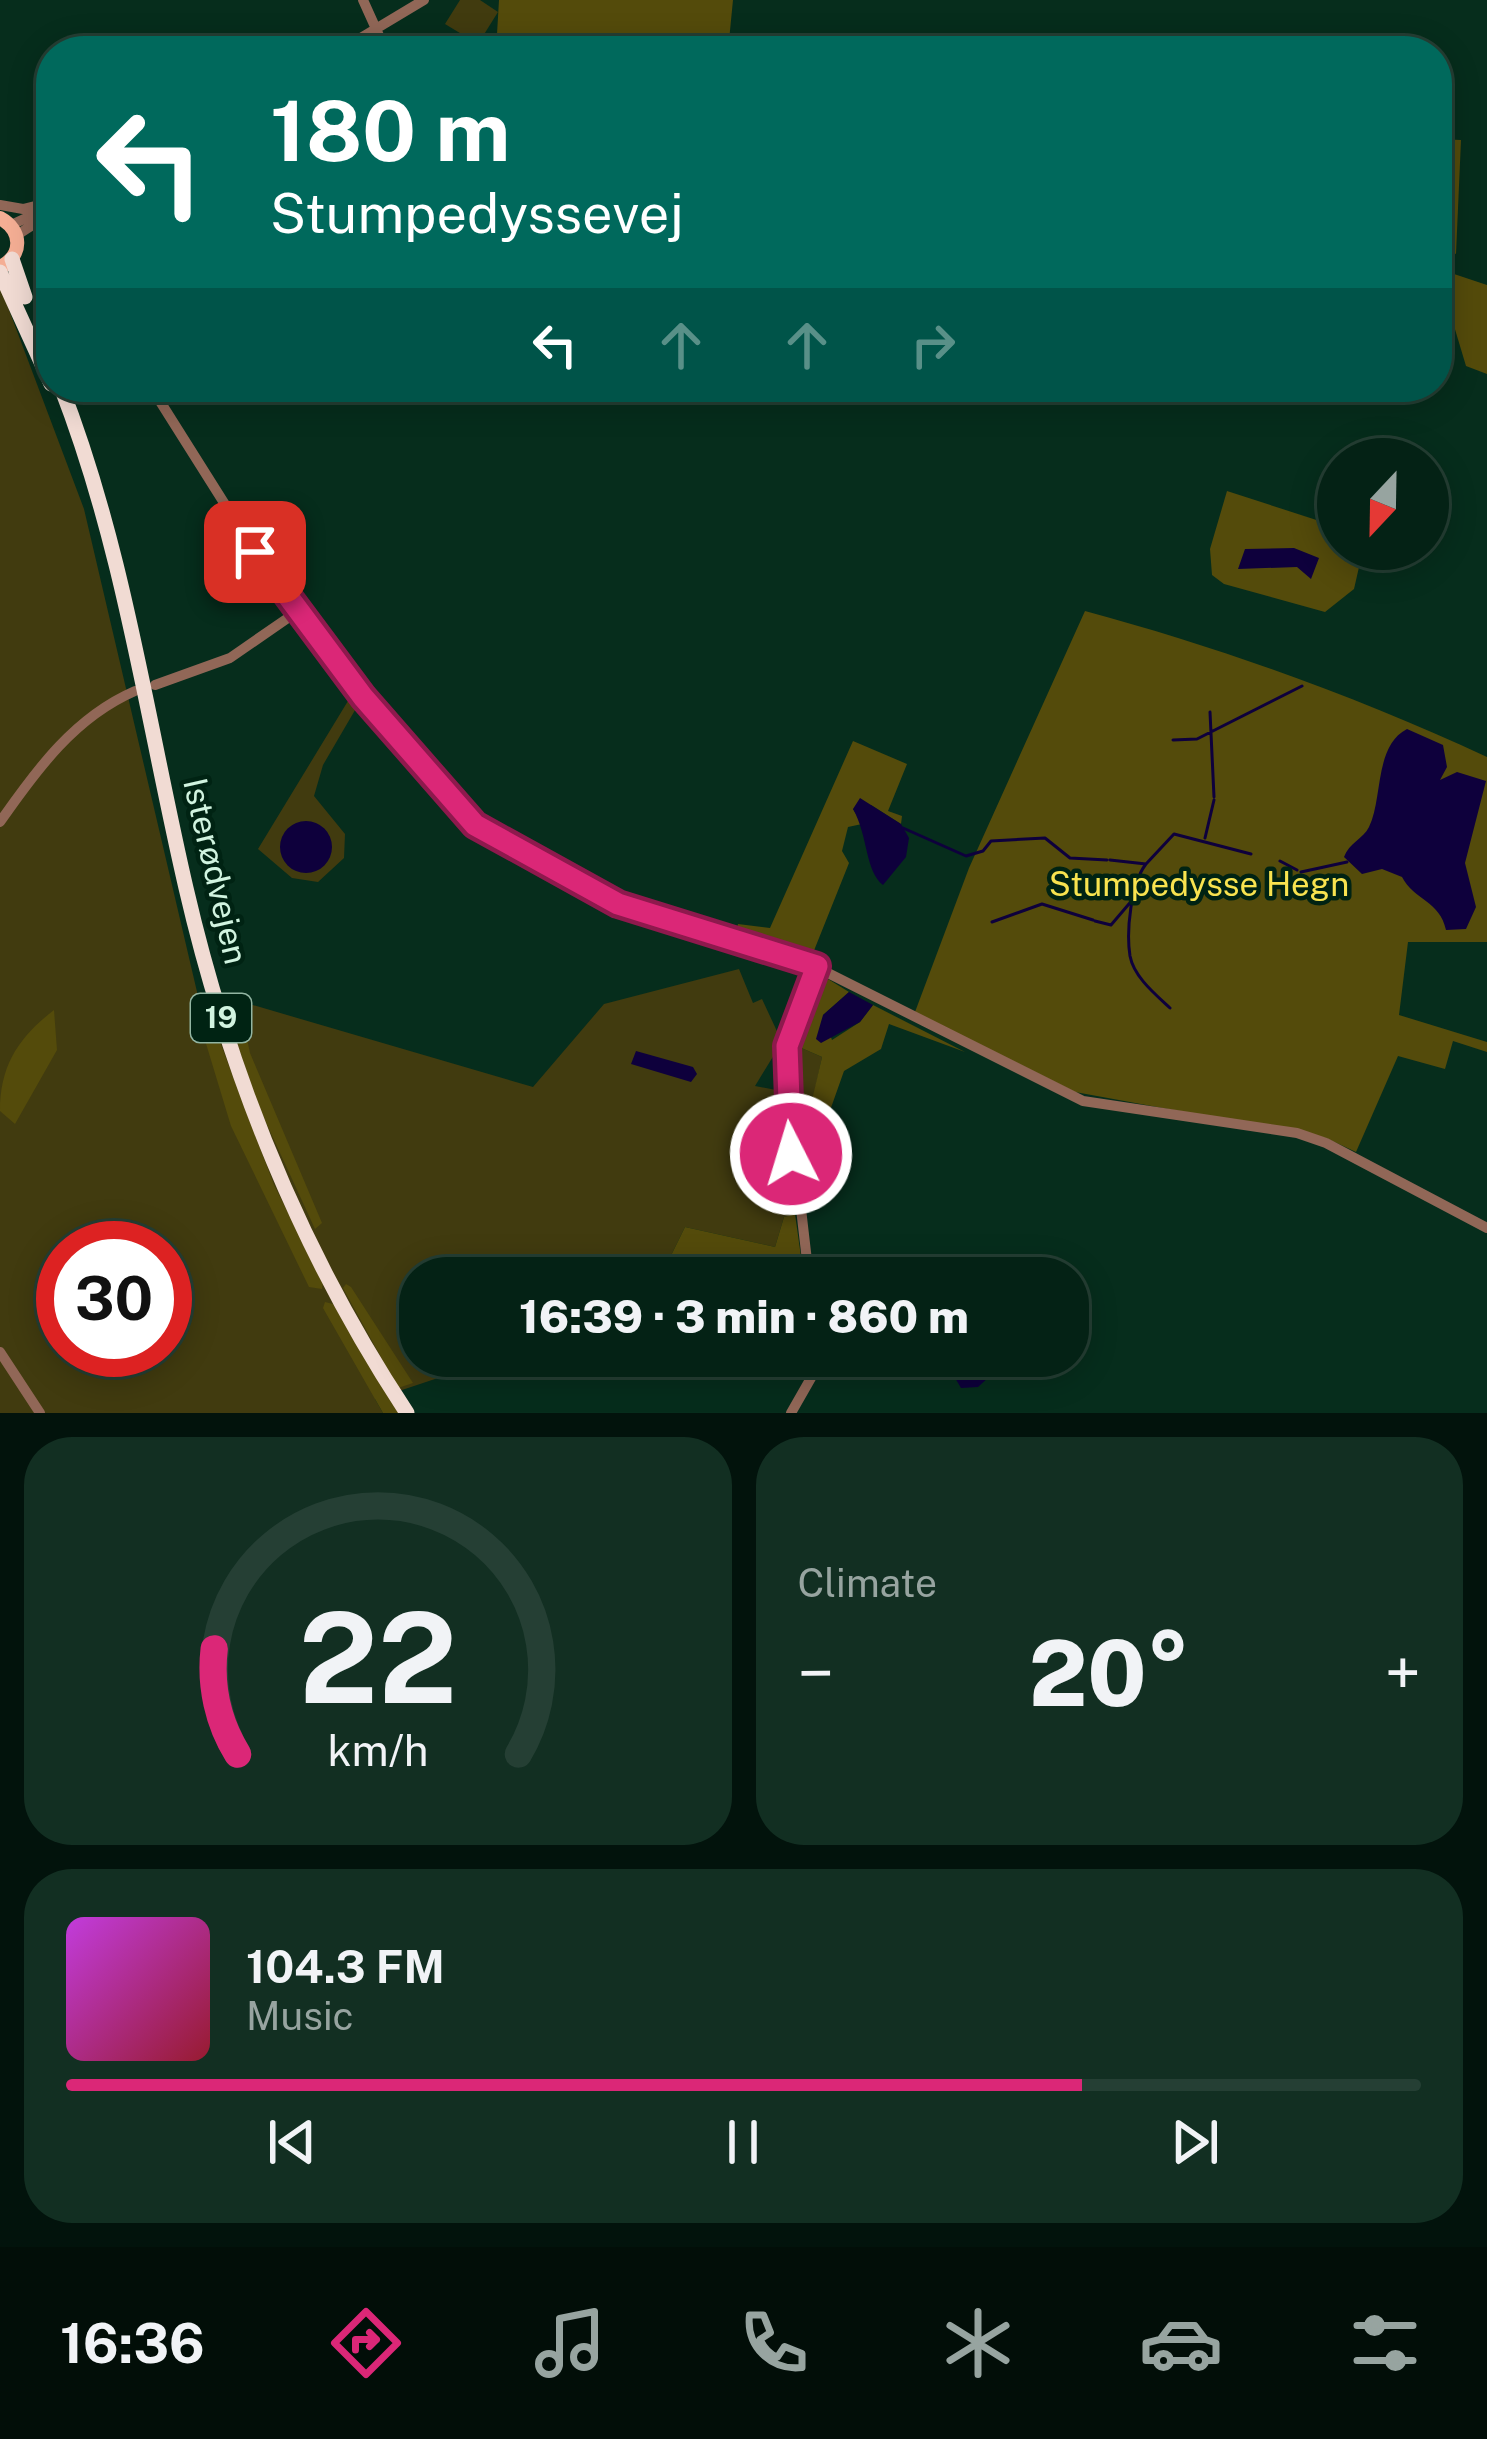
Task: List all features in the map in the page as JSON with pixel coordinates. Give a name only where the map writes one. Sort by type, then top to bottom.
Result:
[{"type":"highway","points":[[4,266],[36,331]]},
{"type":"highway","name":"Isterødvejen","points":[[4,266],[36,348]]},
{"type":"highway","name":"Isterødvejen","points":[[57,402],[123,591]]},
{"type":"highway","name":"Isterødvejen","points":[[67,402],[101,500],[186,889],[251,1106],[312,1247],[407,1413]]},
{"type":"main road","points":[[4,266],[9,226]]},
{"type":"street","points":[[363,0],[379,36]]},
{"type":"street","points":[[364,36],[424,0]]},
{"type":"street","points":[[0,205],[36,209]]},
{"type":"street","points":[[159,402],[298,611],[378,716],[475,825],[618,904],[817,966],[1083,1101],[1311,1138],[1487,1228]]},
{"type":"street","points":[[155,685],[230,658],[298,611]]},
{"type":"street","points":[[0,822],[64,739],[112,701],[135,691]]},
{"type":"street","points":[[807,1257],[785,1070],[790,1027],[817,966]]},
{"type":"street","points":[[0,1352],[40,1413]]},
{"type":"street","points":[[791,1413],[811,1377]]},
{"type":"shaded area","points":[[460,0],[480,0],[498,12],[483,36],[465,36],[445,24]]},
{"type":"shaded area","points":[[0,286],[36,382],[36,402],[44,402],[84,509],[198,996],[229,998],[533,1087],[604,1004],[739,969],[753,1003],[762,999],[782,1042],[755,1086],[776,1090],[780,1099],[795,1214],[784,1217],[775,1247],[685,1227],[670,1257],[399,1257],[399,1377],[441,1377],[375,1399],[383,1413],[0,1413]]},
{"type":"shaded area","points":[[1294,548],[1317,557],[1317,563],[1311,579],[1297,567],[1238,569],[1245,549]]},
{"type":"shaded area","points":[[351,696],[358,705],[323,765],[314,796],[345,834],[344,858],[318,882],[292,878],[258,849]]},
{"type":"shaded area","points":[[1407,729],[1443,745],[1447,767],[1440,780],[1457,772],[1486,781],[1465,863],[1476,907],[1466,929],[1446,930],[1438,913],[1402,877],[1382,869],[1362,874],[1344,857],[1369,827],[1384,760],[1396,737]]},
{"type":"shaded area","points":[[860,798],[901,824],[909,838],[906,857],[883,885],[873,871],[853,809]]},
{"type":"shaded area","points":[[306,821],[324,829],[332,847],[324,865],[306,873],[288,865],[280,847],[288,829]]},
{"type":"shaded area","points":[[849,992],[873,1005],[860,1022],[821,1043],[816,1039],[823,1015]]},
{"type":"shaded area","points":[[790,1043],[822,1057],[810,1113],[817,1114],[800,1182]]},
{"type":"shaded area","points":[[636,1051],[693,1067],[697,1074],[691,1082],[631,1064]]},
{"type":"shaded area","points":[[954,1377],[989,1377],[978,1387],[961,1388]]},
{"type":"green space","points":[[499,0],[733,0],[729,36],[497,36]]},
{"type":"green space","points":[[1452,140],[1461,140],[1456,254],[1452,252]]},
{"type":"green space","points":[[1452,273],[1487,285],[1487,374],[1466,366],[1452,319]]},
{"type":"green space","points":[[1227,491],[1317,520],[1317,570],[1358,570],[1354,589],[1325,612],[1224,584],[1212,575],[1210,549]]},
{"type":"green space","name":"Stumpedysse Hegn","points":[[1085,611],[1289,675],[1487,757],[1487,942],[1408,942],[1399,1015],[1487,1042],[1487,1052],[1453,1041],[1445,1069],[1398,1056],[1356,1152],[1326,1138],[1075,1092],[915,1012],[969,868]]},
{"type":"green space","points":[[853,741],[907,764],[888,811],[902,816],[901,824],[871,805],[853,809],[862,824],[848,827],[842,851],[849,863],[811,958],[736,934],[738,924],[770,928]]},
{"type":"green space","points":[[828,979],[849,992],[823,1015],[832,1040],[860,1022],[873,1005],[965,1052],[889,1024],[881,1049],[844,1071],[821,1136],[808,1201],[805,1179],[817,1115],[809,1113],[822,1057],[790,1043],[812,986],[822,987]]},
{"type":"green space","points":[[201,992],[274,1185],[323,1282],[322,1289],[309,1287],[231,1126],[194,1004]]},
{"type":"green space","points":[[54,1010],[57,1050],[15,1124],[0,1111],[8,1066],[31,1031]]},
{"type":"green space","points":[[226,1010],[242,1015],[250,1053],[322,1223],[315,1229],[258,1105]]},
{"type":"green space","points":[[795,1214],[801,1257],[670,1257],[685,1227],[775,1247],[784,1217]]},
{"type":"green space","points":[[351,1287],[399,1361],[399,1377],[409,1377],[413,1383],[398,1388],[343,1288]]},
{"type":"green space","points":[[325,1302],[333,1304],[400,1413],[383,1413],[323,1308]]},
{"type":"waterway","points":[[1173,740],[1197,739],[1302,686]]},
{"type":"waterway","points":[[1210,712],[1214,797]]},
{"type":"waterway","points":[[1205,838],[1214,800]]},
{"type":"waterway","points":[[903,828],[966,856],[983,851],[991,841],[1045,838],[1070,858],[1107,860]]},
{"type":"waterway","points":[[1110,860],[1146,864],[1174,834],[1251,854]]},
{"type":"waterway","points":[[1280,861],[1297,870]]},
{"type":"waterway","points":[[1301,872],[1347,862]]},
{"type":"waterway","points":[[1146,864],[1131,908],[1130,956],[1140,978],[1170,1008]]},
{"type":"waterway","points":[[1095,921],[1111,925],[1134,898]]},
{"type":"waterway","points":[[992,922],[1042,904],[1093,920]]},
{"type":"route","points":[[255,552],[363,697],[454,807],[475,825],[618,904],[817,966],[790,1027],[787,1046],[791,1154]]}]
